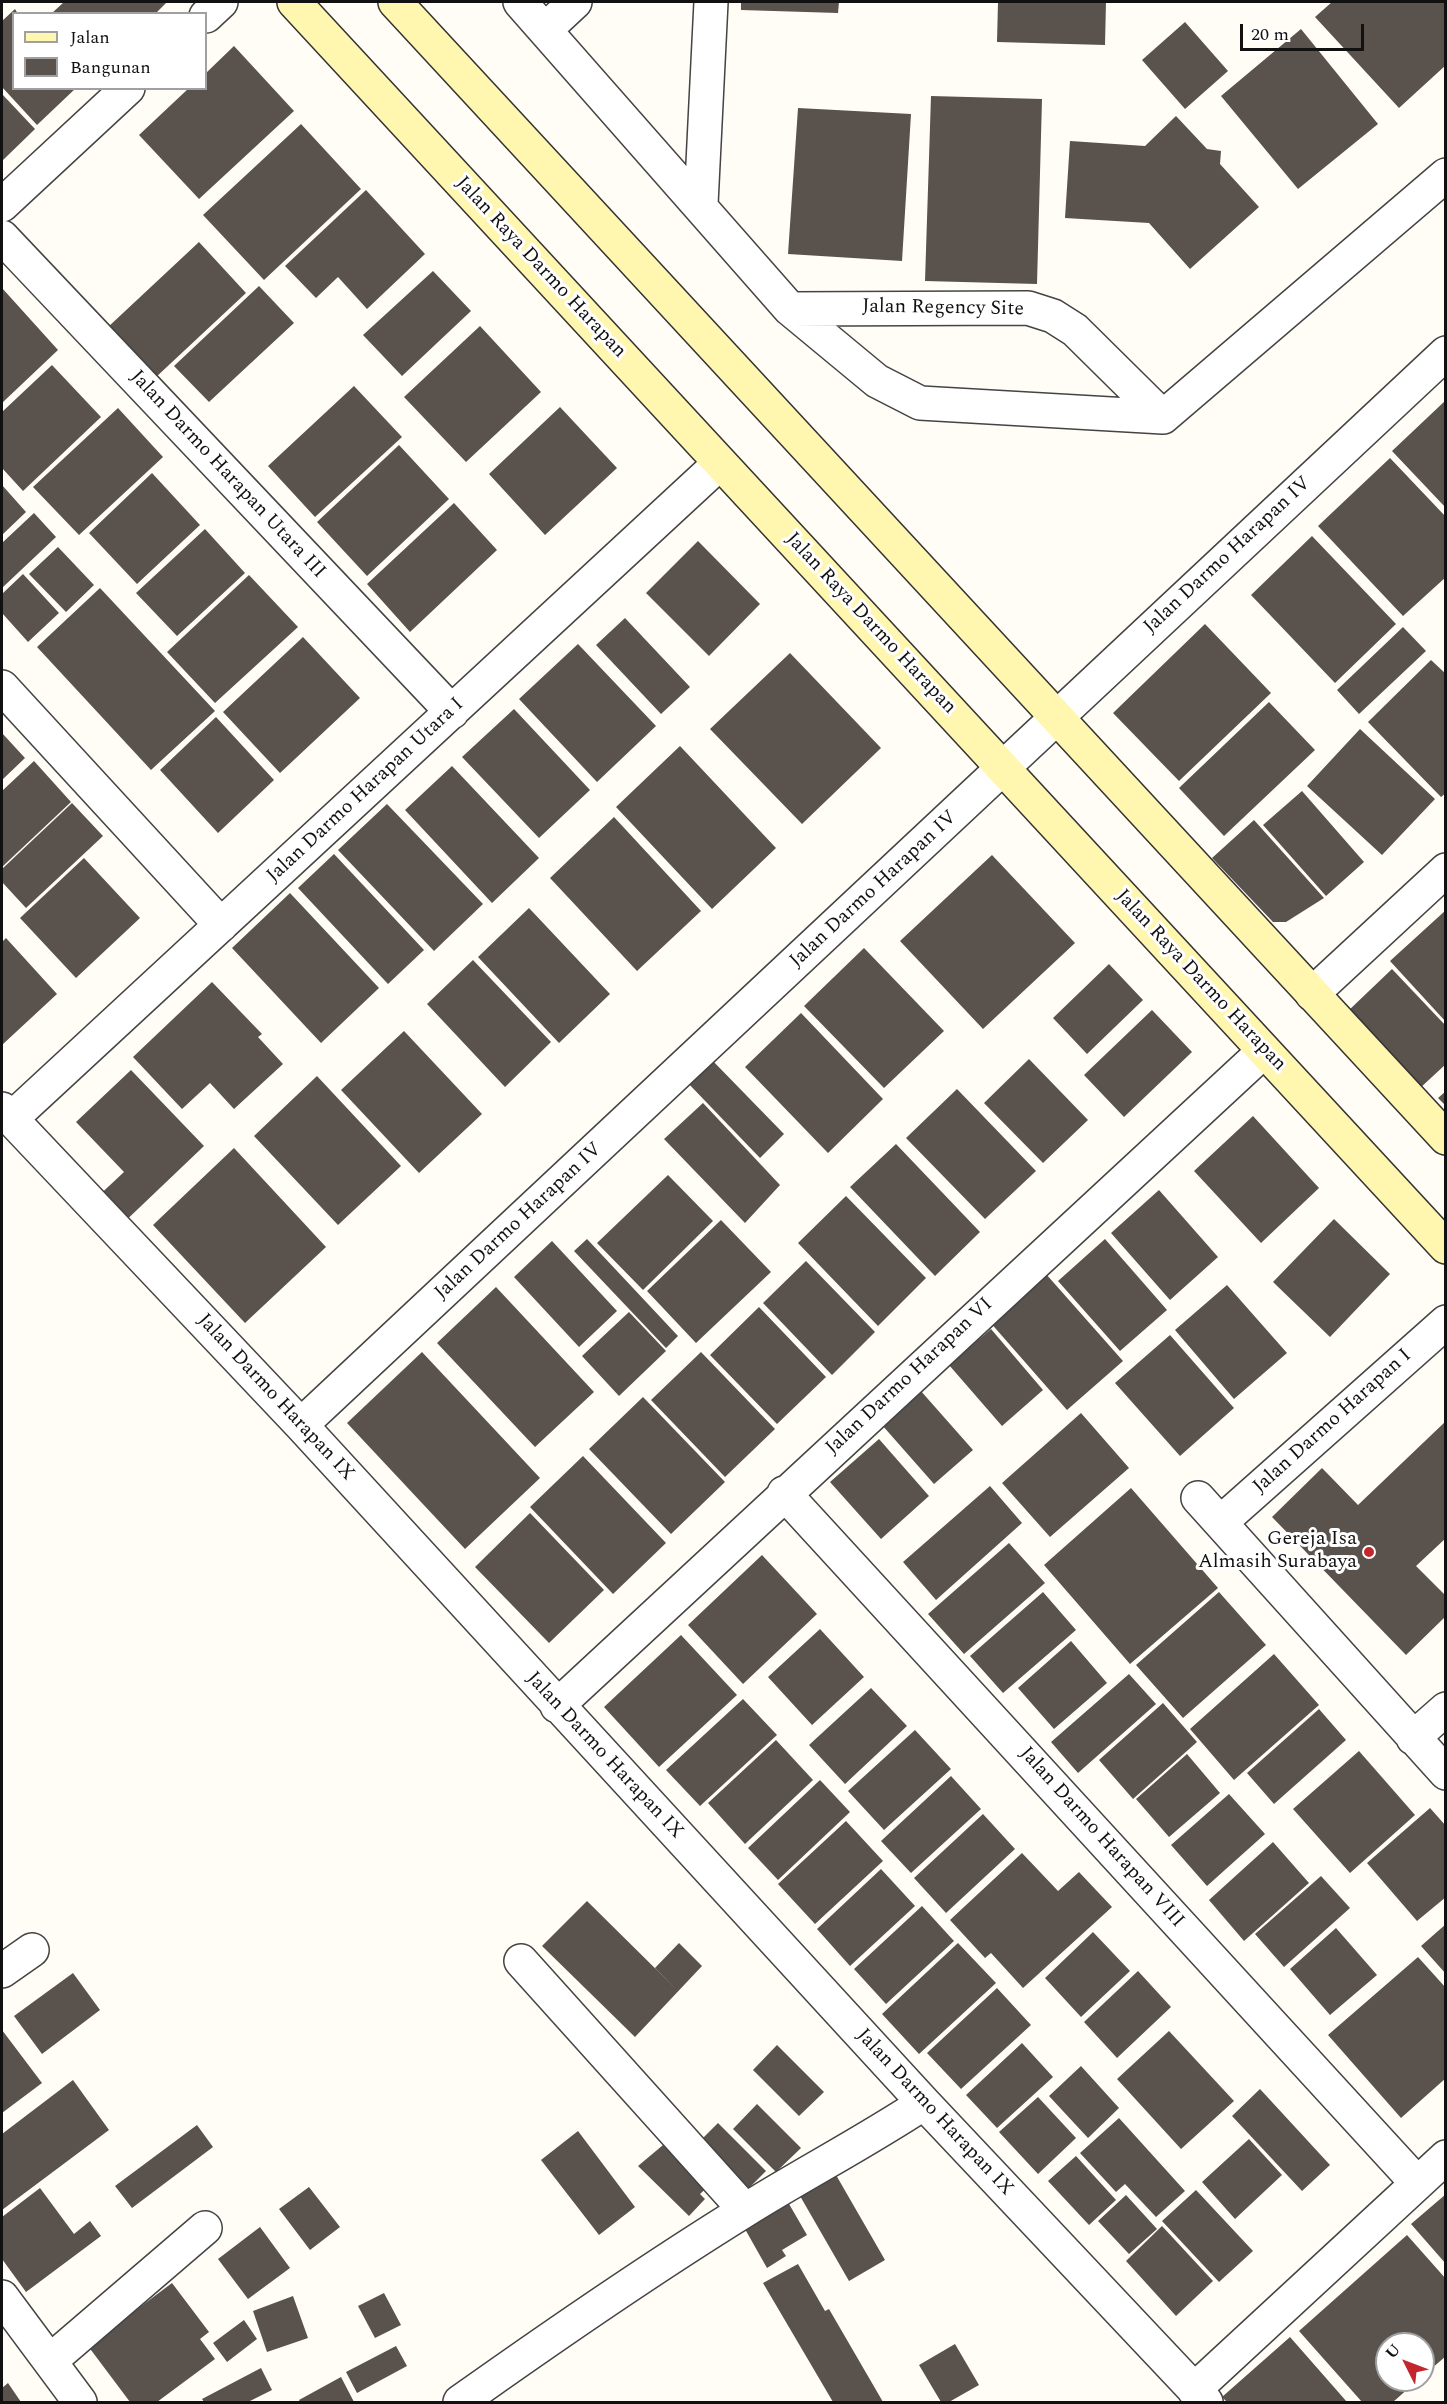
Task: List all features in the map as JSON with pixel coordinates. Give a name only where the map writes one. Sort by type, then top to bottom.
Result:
[{"type":"street","points":[[207,15],[221,2]]},
{"type":"street","name":"Jalan Raya Darmo Harapan","points":[[294,2],[1446,1247]]},
{"type":"street","points":[[395,2],[1446,1138]]},
{"type":"street","points":[[520,2],[701,204],[790,309],[877,381],[920,402],[1163,417],[1446,175]]},
{"type":"street","points":[[545,30],[575,2]]},
{"type":"street","points":[[701,204],[711,2]]},
{"type":"street","points":[[2,205],[126,90]]},
{"type":"street","name":"Jalan Darmo Harapan Utara III","points":[[2,237],[452,712]]},
{"type":"street","name":"Jalan Regency Site","points":[[790,309],[1028,308],[1045,313],[1075,330],[1163,417]]},
{"type":"street","name":"Jalan Darmo Harapan IV","points":[[301,1425],[1446,353]]},
{"type":"street","name":"Jalan Darmo Harapan Utara I","points":[[6,1114],[221,925],[720,463]]},
{"type":"street","points":[[2,687],[221,925]]},
{"type":"street","points":[[1312,994],[1446,870]]},
{"type":"street","name":"Jalan Darmo Harapan VI","points":[[557,1706],[784,1493],[1264,1051]]},
{"type":"street","name":"Jalan Darmo Harapan IX","points":[[6,1114],[301,1425],[924,2103],[1200,2396]]},
{"type":"street","name":"Jalan Darmo Harapan I","points":[[1221,1522],[1446,1322]]},
{"type":"street","name":"Jalan Darmo Harapan VIII","points":[[784,1493],[1417,2184]]},
{"type":"street","points":[[1198,1498],[1446,1773]]},
{"type":"street","points":[[1413,1738],[1446,1709]]},
{"type":"street","points":[[2,1971],[32,1950]]},
{"type":"street","points":[[521,1961],[745,2210]]},
{"type":"street","points":[[460,2403],[559,2330],[745,2210],[857,2146],[924,2103]]},
{"type":"street","points":[[1200,2396],[1446,2157]]},
{"type":"street","points":[[50,2361],[205,2228]]},
{"type":"street","points":[[2,2297],[80,2403]]},
{"type":"building","points":[[64,2],[167,2],[157,12],[53,12]]},
{"type":"building","points":[[741,2],[839,2],[838,13],[741,10]]},
{"type":"building","points":[[998,2],[1106,2],[1105,45],[997,42]]},
{"type":"building","points":[[1332,2],[1446,2],[1446,65],[1399,108],[1315,17]]},
{"type":"building","points":[[15,9],[17,12],[12,12],[12,90],[74,90],[37,125],[2,87],[2,21]]},
{"type":"building","points":[[1185,22],[1228,71],[1185,109],[1142,60]]},
{"type":"building","points":[[1301,29],[1378,124],[1298,189],[1221,96]]},
{"type":"building","points":[[234,46],[294,111],[199,199],[139,135],[187,90],[207,90],[207,72]]},
{"type":"building","points":[[2,94],[35,129],[2,161]]},
{"type":"building","points":[[931,96],[1042,99],[1037,284],[925,281]]},
{"type":"building","points":[[798,108],[911,114],[902,261],[788,254]]},
{"type":"building","points":[[1176,116],[1207,149],[1221,151],[1220,164],[1259,207],[1190,269],[1149,223],[1065,218],[1070,141],[1145,146]]},
{"type":"building","points":[[301,124],[361,189],[264,280],[203,215]]},
{"type":"building","points":[[366,190],[425,254],[367,309],[338,277],[316,298],[285,266]]},
{"type":"building","points":[[199,242],[246,293],[155,378],[107,328]]},
{"type":"building","points":[[433,271],[471,311],[402,376],[363,335]]},
{"type":"building","points":[[259,286],[294,323],[209,402],[174,366]]},
{"type":"building","points":[[2,288],[58,350],[2,403]]},
{"type":"building","points":[[480,326],[541,392],[466,462],[404,397]]},
{"type":"building","points":[[52,365],[101,417],[23,491],[2,468],[2,412]]},
{"type":"building","points":[[354,386],[402,437],[315,517],[268,466]]},
{"type":"building","points":[[1446,400],[1446,508],[1392,451]]},
{"type":"building","points":[[560,407],[617,468],[545,535],[489,474]]},
{"type":"building","points":[[118,408],[163,457],[79,535],[33,487]]},
{"type":"building","points":[[399,445],[449,499],[367,576],[317,522]]},
{"type":"building","points":[[1390,458],[1446,517],[1446,577],[1403,616],[1318,526]]},
{"type":"building","points":[[152,473],[200,525],[137,584],[89,533]]},
{"type":"building","points":[[2,485],[26,512],[2,535]]},
{"type":"building","points":[[454,503],[497,550],[410,632],[367,584]]},
{"type":"building","points":[[34,513],[56,537],[2,588],[2,543]]},
{"type":"building","points":[[205,529],[245,573],[177,636],[136,593]]},
{"type":"building","points":[[1312,536],[1396,624],[1335,683],[1251,595]]},
{"type":"building","points":[[698,541],[760,604],[709,656],[646,593]]},
{"type":"building","points":[[58,547],[94,585],[66,612],[29,574]]},
{"type":"building","points":[[23,574],[59,613],[28,642],[2,613],[2,594]]},
{"type":"building","points":[[249,575],[298,627],[215,703],[167,652]]},
{"type":"building","points":[[100,588],[215,711],[151,770],[37,647]]},
{"type":"building","points":[[625,618],[690,687],[661,714],[596,645]]},
{"type":"building","points":[[1205,624],[1271,693],[1179,781],[1113,713]]},
{"type":"building","points":[[1403,627],[1426,651],[1359,714],[1337,690]]},
{"type":"building","points":[[303,637],[360,698],[280,773],[223,712]]},
{"type":"building","points":[[578,644],[656,726],[597,782],[519,699]]},
{"type":"building","points":[[790,653],[881,748],[802,824],[710,729]]},
{"type":"building","points":[[1431,660],[1446,674],[1446,793],[1441,797],[1368,722]]},
{"type":"building","points":[[1269,702],[1315,750],[1224,836],[1179,788]]},
{"type":"building","points":[[514,709],[590,790],[539,838],[462,757]]},
{"type":"building","points":[[216,717],[274,780],[218,833],[160,770]]},
{"type":"building","points":[[1360,729],[1435,799],[1382,855],[1307,786]]},
{"type":"building","points":[[2,733],[25,758],[2,780]]},
{"type":"building","points":[[680,746],[776,848],[712,909],[616,807]]},
{"type":"building","points":[[34,761],[71,802],[2,867],[2,791]]},
{"type":"building","points":[[452,766],[539,858],[492,903],[405,810]]},
{"type":"building","points":[[1302,791],[1364,862],[1326,896],[1263,825]]},
{"type":"building","points":[[72,803],[103,836],[26,908],[2,882],[2,869]]},
{"type":"building","points":[[387,804],[483,904],[434,951],[338,850]]},
{"type":"building","points":[[614,817],[701,911],[637,971],[550,878]]},
{"type":"building","points":[[1254,820],[1324,898],[1286,922],[1273,922],[1212,858]]},
{"type":"building","points":[[334,854],[424,950],[388,984],[298,888]]},
{"type":"building","points":[[992,855],[1075,943],[983,1029],[900,941]]},
{"type":"building","points":[[84,858],[140,918],[76,978],[20,918]]},
{"type":"building","points":[[290,893],[379,988],[321,1043],[232,948]]},
{"type":"building","points":[[529,908],[610,994],[559,1043],[478,957]]},
{"type":"building","points":[[1446,910],[1446,1022],[1390,961]]},
{"type":"building","points":[[6,938],[57,994],[2,1045],[2,942]]},
{"type":"building","points":[[864,948],[944,1031],[884,1088],[804,1006]]},
{"type":"building","points":[[473,960],[551,1042],[505,1087],[427,1004]]},
{"type":"building","points":[[1109,964],[1143,1000],[1087,1054],[1053,1018]]},
{"type":"building","points":[[1392,969],[1446,1026],[1446,1064],[1419,1089],[1347,1012]]},
{"type":"building","points":[[212,982],[262,1034],[258,1037],[283,1064],[234,1109],[210,1083],[182,1109],[133,1057]]},
{"type":"building","points":[[1152,1010],[1192,1052],[1124,1117],[1084,1075]]},
{"type":"building","points":[[801,1013],[883,1099],[828,1153],[745,1067]]},
{"type":"building","points":[[404,1031],[482,1114],[419,1173],[341,1090]]},
{"type":"building","points":[[709,1057],[784,1134],[760,1158],[685,1080]]},
{"type":"building","points":[[1029,1059],[1088,1120],[1043,1163],[984,1103]]},
{"type":"building","points":[[131,1070],[204,1146],[118,1228],[93,1201],[124,1172],[76,1122]]},
{"type":"building","points":[[317,1076],[401,1166],[338,1225],[254,1136]]},
{"type":"building","points":[[957,1089],[1036,1171],[985,1219],[906,1138]]},
{"type":"building","points":[[1446,1091],[1446,1106],[1438,1098]]},
{"type":"building","points":[[703,1103],[780,1185],[745,1223],[664,1139]]},
{"type":"building","points":[[1253,1116],[1319,1188],[1261,1243],[1194,1171]]},
{"type":"building","points":[[896,1144],[980,1232],[935,1276],[850,1187]]},
{"type":"building","points":[[234,1148],[326,1247],[245,1323],[153,1225]]},
{"type":"building","points":[[668,1175],[713,1221],[643,1290],[597,1243]]},
{"type":"building","points":[[1159,1190],[1218,1257],[1170,1300],[1111,1233]]},
{"type":"building","points":[[846,1196],[926,1278],[878,1326],[798,1243]]},
{"type":"building","points":[[1334,1219],[1390,1274],[1330,1337],[1273,1282]]},
{"type":"building","points":[[721,1220],[771,1272],[696,1343],[647,1291]]},
{"type":"building","points":[[587,1239],[678,1336],[666,1348],[574,1251]]},
{"type":"building","points":[[1105,1239],[1167,1310],[1120,1351],[1058,1281]]},
{"type":"building","points":[[552,1241],[617,1311],[579,1347],[514,1277]]},
{"type":"building","points":[[806,1261],[875,1332],[832,1375],[763,1303]]},
{"type":"building","points":[[1038,1265],[1123,1361],[1067,1410],[982,1313]]},
{"type":"building","points":[[1227,1285],[1287,1353],[1234,1399],[1175,1330]]},
{"type":"building","points":[[496,1287],[594,1392],[535,1447],[437,1343]]},
{"type":"building","points":[[759,1307],[826,1377],[777,1424],[710,1355]]},
{"type":"building","points":[[629,1312],[666,1351],[619,1396],[582,1356]]},
{"type":"building","points":[[991,1329],[1043,1390],[1002,1426],[949,1365]]},
{"type":"building","points":[[1170,1335],[1234,1408],[1180,1456],[1115,1383]]},
{"type":"building","points":[[422,1352],[540,1478],[465,1549],[347,1423]]},
{"type":"building","points":[[701,1352],[775,1429],[725,1477],[651,1400]]},
{"type":"building","points":[[920,1390],[973,1450],[934,1484],[882,1425]]},
{"type":"building","points":[[643,1397],[725,1482],[671,1534],[589,1449]]},
{"type":"building","points":[[1081,1413],[1129,1468],[1050,1537],[1002,1483]]},
{"type":"building","name":"Gereja Isa Almasih Surabaya","points":[[1446,1421],[1446,1538],[1416,1566],[1446,1596],[1446,1616],[1406,1655],[1272,1517],[1322,1468],[1358,1505]]},
{"type":"building","points":[[879,1439],[929,1496],[881,1539],[830,1482]]},
{"type":"building","points":[[583,1456],[666,1543],[613,1594],[530,1507]]},
{"type":"building","points":[[990,1486],[1022,1523],[936,1600],[903,1562]]},
{"type":"building","points":[[1131,1488],[1218,1588],[1130,1664],[1044,1565]]},
{"type":"building","points":[[530,1513],[604,1590],[549,1643],[475,1567]]},
{"type":"building","points":[[1009,1543],[1045,1583],[964,1654],[928,1614]]},
{"type":"building","points":[[762,1555],[817,1614],[743,1684],[688,1625]]},
{"type":"building","points":[[1043,1592],[1076,1630],[1003,1693],[970,1656]]},
{"type":"building","points":[[1219,1592],[1266,1645],[1183,1718],[1136,1665]]},
{"type":"building","points":[[820,1629],[864,1677],[812,1725],[768,1677]]},
{"type":"building","points":[[681,1635],[737,1695],[659,1767],[604,1707]]},
{"type":"building","points":[[1071,1641],[1107,1683],[1054,1729],[1018,1688]]},
{"type":"building","points":[[1274,1654],[1319,1705],[1234,1780],[1190,1729]]},
{"type":"building","points":[[1129,1674],[1156,1704],[1078,1773],[1051,1742]]},
{"type":"building","points":[[871,1688],[907,1726],[845,1784],[809,1745]]},
{"type":"building","points":[[743,1699],[777,1735],[700,1806],[666,1770]]},
{"type":"building","points":[[1163,1703],[1197,1742],[1133,1799],[1099,1760]]},
{"type":"building","points":[[1319,1709],[1346,1740],[1274,1804],[1247,1773]]},
{"type":"building","points":[[915,1730],[951,1769],[884,1830],[848,1791]]},
{"type":"building","points":[[776,1740],[813,1780],[745,1844],[708,1803]]},
{"type":"building","points":[[1359,1751],[1415,1815],[1350,1873],[1293,1809]]},
{"type":"building","points":[[1187,1754],[1220,1793],[1169,1837],[1136,1799]]},
{"type":"building","points":[[951,1776],[981,1809],[911,1873],[881,1841]]},
{"type":"building","points":[[820,1780],[850,1812],[778,1880],[748,1848]]},
{"type":"building","points":[[1229,1794],[1265,1834],[1207,1886],[1171,1845]]},
{"type":"building","points":[[1430,1808],[1446,1826],[1446,1897],[1417,1921],[1367,1863]]},
{"type":"building","points":[[983,1814],[1015,1849],[946,1913],[914,1878]]},
{"type":"building","points":[[846,1821],[883,1861],[815,1924],[778,1884]]},
{"type":"building","points":[[1273,1842],[1309,1883],[1244,1941],[1209,1900]]},
{"type":"building","points":[[1022,1853],[1058,1891],[1079,1872],[1112,1907],[1023,1988],[991,1953],[985,1958],[950,1920]]},
{"type":"building","points":[[881,1869],[915,1906],[850,1966],[817,1929]]},
{"type":"building","points":[[1321,1876],[1350,1908],[1284,1967],[1255,1934]]},
{"type":"building","points":[[587,1901],[676,1989],[655,1968],[679,1943],[702,1966],[635,2037],[542,1946]]},
{"type":"building","points":[[922,1906],[954,1941],[886,2004],[854,1969]]},
{"type":"building","points":[[1446,1924],[1446,1974],[1421,1946]]},
{"type":"building","points":[[1336,1928],[1377,1975],[1330,2015],[1290,1969]]},
{"type":"building","points":[[1093,1932],[1130,1971],[1081,2017],[1045,1978]]},
{"type":"building","points":[[958,1943],[996,1983],[919,2054],[882,2014]]},
{"type":"building","points":[[1418,1957],[1446,1988],[1446,2078],[1401,2118],[1328,2035]]},
{"type":"building","points":[[1138,1971],[1171,2007],[1117,2058],[1084,2022]]},
{"type":"building","points":[[73,1973],[100,2010],[42,2054],[14,2016]]},
{"type":"building","points":[[997,1988],[1031,2025],[961,2089],[927,2053]]},
{"type":"building","points":[[2,2030],[42,2083],[2,2113]]},
{"type":"building","points":[[1169,2031],[1234,2101],[1181,2149],[1117,2079]]},
{"type":"building","points":[[1022,2043],[1053,2077],[997,2128],[966,2095]]},
{"type":"building","points":[[777,2045],[824,2092],[799,2116],[753,2070]]},
{"type":"building","points":[[1081,2066],[1119,2108],[1088,2138],[1049,2096]]},
{"type":"building","points":[[73,2080],[109,2130],[2,2210],[2,2134]]},
{"type":"building","points":[[1260,2089],[1330,2165],[1302,2191],[1232,2116]]},
{"type":"building","points":[[1038,2097],[1076,2138],[1038,2174],[999,2132]]},
{"type":"building","points":[[757,2104],[801,2148],[776,2172],[733,2129]]},
{"type":"building","points":[[1119,2118],[1185,2191],[1156,2217],[1125,2184],[1116,2192],[1080,2153]]},
{"type":"building","points":[[718,2123],[766,2171],[747,2190],[699,2142]]},
{"type":"building","points":[[197,2125],[213,2147],[132,2208],[115,2186]]},
{"type":"building","points":[[578,2131],[635,2207],[599,2235],[541,2160]]},
{"type":"building","points":[[1249,2139],[1282,2175],[1235,2219],[1202,2182]]},
{"type":"building","points":[[669,2140],[713,2182],[700,2194],[705,2199],[689,2216],[638,2166]]},
{"type":"building","points":[[1076,2156],[1116,2200],[1089,2225],[1048,2181]]},
{"type":"building","points":[[832,2168],[885,2260],[849,2281],[796,2189]]},
{"type":"building","points":[[309,2187],[340,2227],[310,2250],[279,2209]]},
{"type":"building","points":[[40,2188],[74,2234],[90,2221],[101,2236],[26,2292],[2,2259],[2,2217]]},
{"type":"building","points":[[1196,2190],[1253,2251],[1219,2282],[1162,2221]]},
{"type":"building","points":[[1446,2194],[1446,2264],[1411,2224]]},
{"type":"building","points":[[1126,2195],[1157,2229],[1129,2254],[1098,2221]]},
{"type":"building","points":[[785,2197],[807,2235],[782,2250],[786,2256],[767,2268],[741,2222]]},
{"type":"building","points":[[1162,2226],[1213,2281],[1176,2316],[1126,2261]]},
{"type":"building","points":[[260,2227],[290,2268],[248,2299],[218,2259]]},
{"type":"building","points":[[1407,2235],[1446,2279],[1446,2356],[1435,2366],[1435,2332],[1375,2332],[1375,2392],[1404,2392],[1393,2402],[1362,2402],[1299,2331]]},
{"type":"building","points":[[798,2264],[825,2311],[829,2309],[883,2402],[833,2402],[763,2283]]},
{"type":"building","points":[[172,2283],[209,2332],[200,2339],[215,2359],[157,2402],[130,2402],[88,2346]]},
{"type":"building","points":[[384,2293],[401,2325],[375,2338],[358,2306]]},
{"type":"building","points":[[293,2296],[308,2338],[267,2352],[253,2311]]},
{"type":"building","points":[[244,2320],[257,2339],[227,2362],[213,2343]]},
{"type":"building","points":[[1290,2337],[1347,2402],[1227,2402],[1222,2397]]},
{"type":"building","points":[[955,2344],[979,2385],[949,2402],[941,2402],[919,2365]]},
{"type":"building","points":[[396,2346],[407,2366],[357,2393],[346,2372]]},
{"type":"building","points":[[261,2368],[272,2390],[248,2402],[204,2402],[202,2399]]},
{"type":"building","points":[[341,2377],[354,2402],[300,2402],[299,2400]]},
{"type":"building","points":[[8,2383],[21,2402],[2,2402],[2,2388]]},
{"type":"place","name":"Gereja Isa Almasih Surabaya","points":[[1369,1552]]}]
